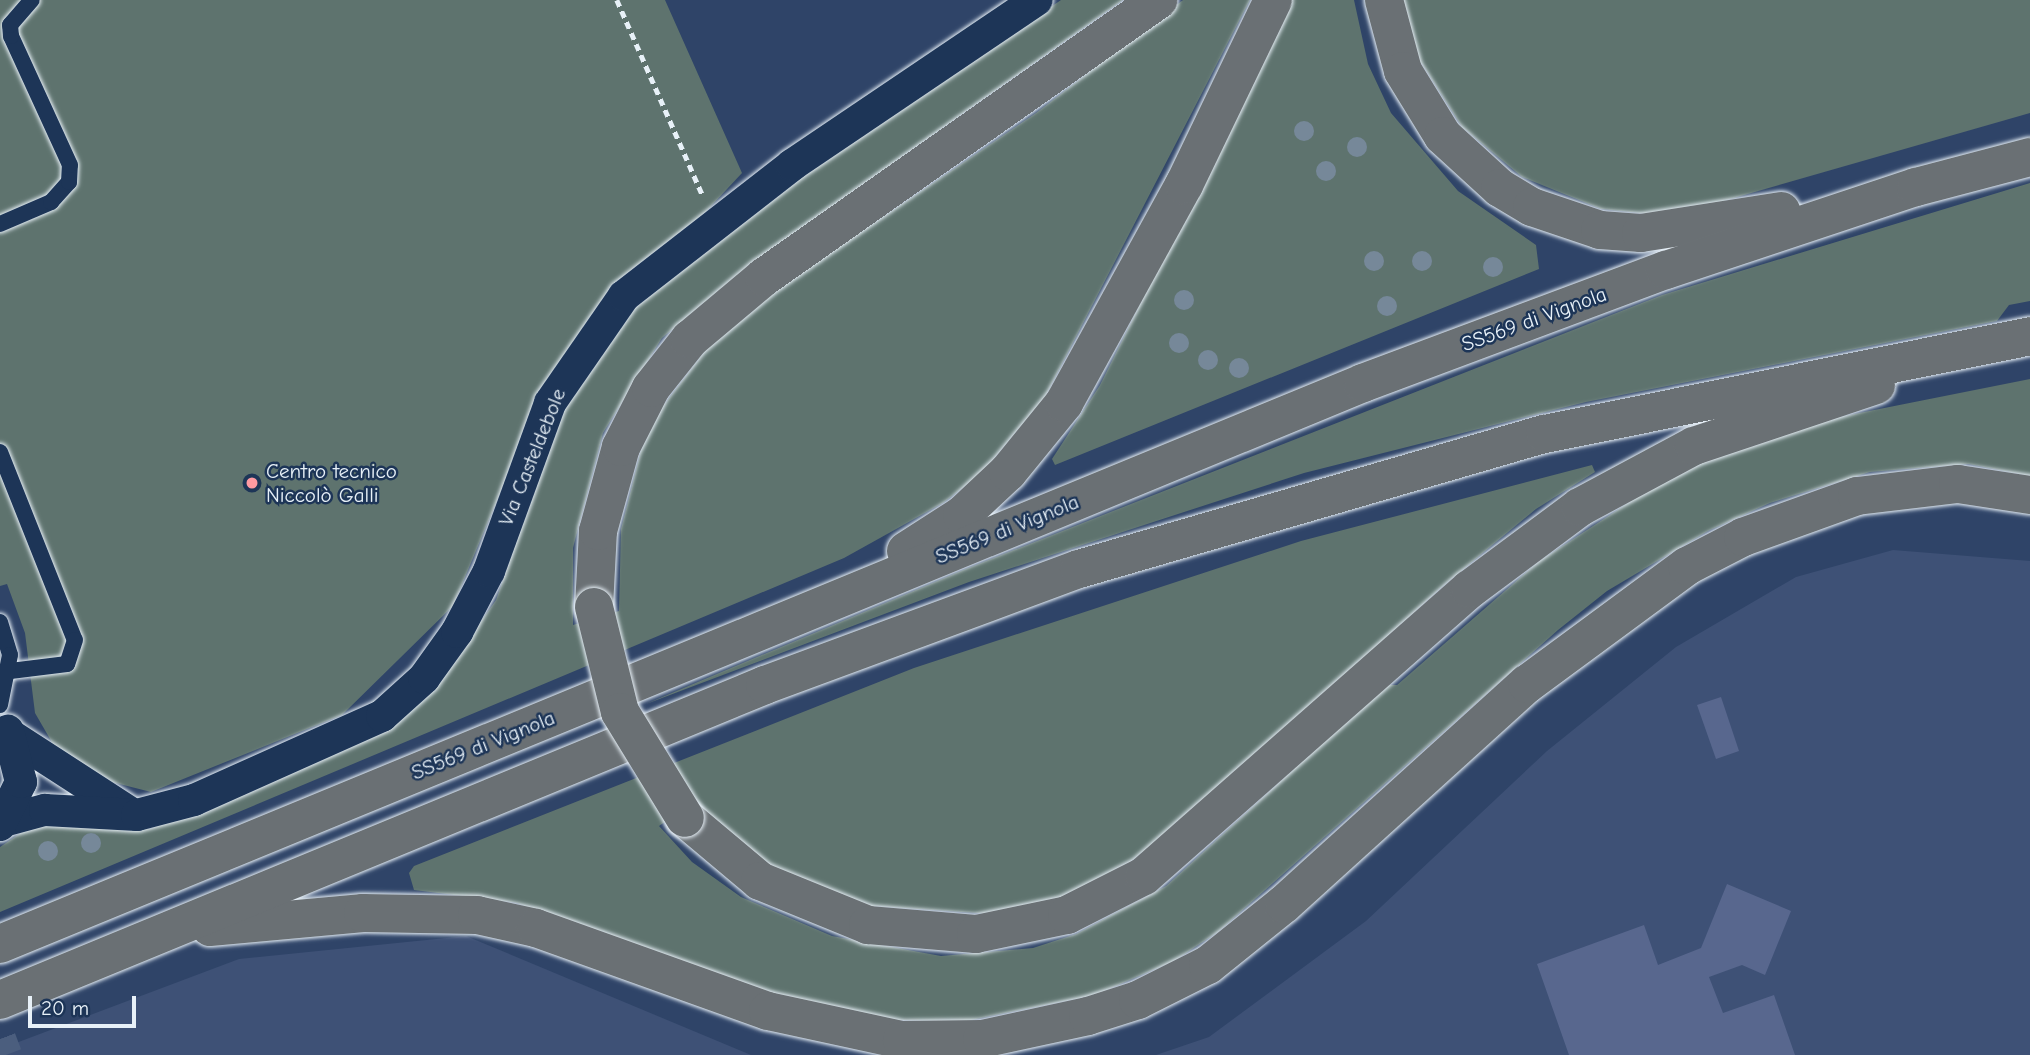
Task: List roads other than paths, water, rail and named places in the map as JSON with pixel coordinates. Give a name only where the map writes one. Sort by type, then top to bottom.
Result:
[{"type":"highway","points":[[1158,0],[764,277],[690,339],[652,388],[617,460],[598,531],[594,607],[620,712],[685,818],[760,881],[868,925],[976,933],[1067,915],[1144,876],[1470,589],[1580,507],[1694,446],[2013,339]]},
{"type":"highway","points":[[693,658],[921,544],[962,515],[1037,441],[1099,345],[1273,0]]},
{"type":"highway","points":[[1384,0],[1403,71],[1443,135],[1500,188],[1566,221],[1628,232],[1679,230],[1916,187]]},
{"type":"highway","name":"SS569 di Vignola","points":[[0,944],[1363,383],[1666,270],[1916,187],[2030,156]]},
{"type":"highway","points":[[0,1000],[765,685],[1092,565],[1545,434],[2013,339]]},
{"type":"highway","points":[[156,935],[284,918],[444,912],[536,928],[768,1011],[861,1034],[982,1039],[1076,1019],[1138,1000],[1208,965],[1284,904],[1527,684],[1687,566],[1743,537],[1857,496],[1958,484],[2030,495]]},
{"type":"street","name":"Via Casteldebole","points":[[4,822],[45,810],[137,815],[194,800],[335,740],[382,716],[424,678],[489,571],[545,415],[582,350],[624,296],[715,224],[1037,0]]},
{"type":"street","points":[[5,728],[105,801],[137,815]]},
{"type":"street","points":[[4,822],[21,782],[5,728]]},
{"type":"lane","points":[[0,224],[51,202],[69,182],[70,165],[11,36],[10,25],[32,0]]},
{"type":"lane","points":[[1,456],[75,640],[67,664],[10,671]]},
{"type":"lane","points":[[0,622],[10,671],[0,705]]},
{"type":"tunnel","points":[[0,1039],[6,1055]]},
{"type":"place","name":"Centro tecnico Niccolò Galli","points":[[252,483]]}]
